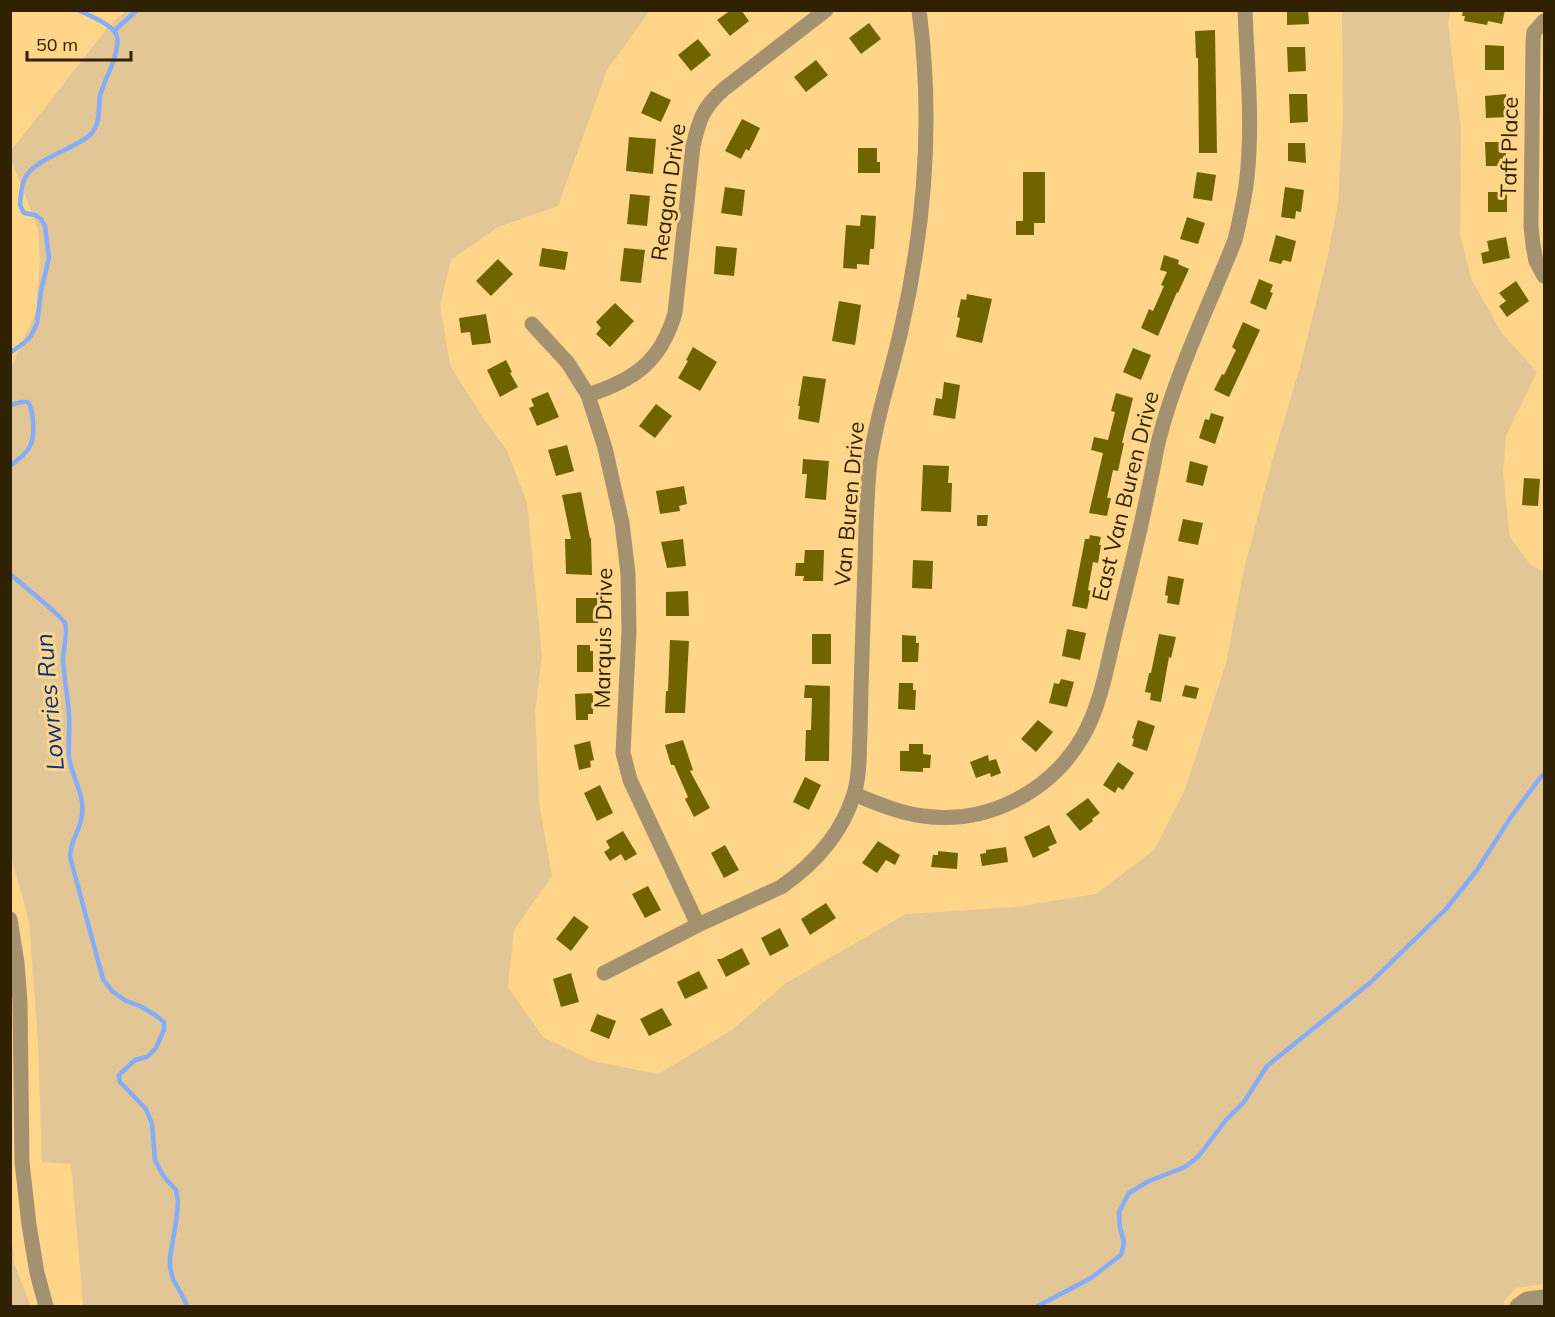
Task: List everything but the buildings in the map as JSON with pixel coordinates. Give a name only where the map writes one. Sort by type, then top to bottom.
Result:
[{"type":"street","name":"Reagan Drive","points":[[588,395],[623,381],[647,364],[657,353],[671,326],[675,313],[693,146],[704,109],[724,89],[826,10]]},
{"type":"street","name":"Van Buren Drive","points":[[698,925],[781,887],[804,870],[826,847],[854,794],[860,734],[870,462],[877,422],[909,290],[921,204],[926,87],[919,10]]},
{"type":"street","name":"East Van Buren Drive","points":[[854,794],[921,816],[957,817],[990,811],[1006,806],[1024,796],[1053,775],[1074,751],[1091,721],[1104,680],[1166,411],[1231,250],[1241,217],[1248,176],[1249,152],[1245,10]]},
{"type":"street","name":"Taft Place","points":[[1545,21],[1534,32],[1533,42],[1531,207],[1536,261],[1545,276]]},
{"type":"street","name":"Marquis Drive","points":[[532,324],[568,363],[588,395],[605,448],[622,523],[630,610],[623,736],[625,766],[698,925]]},
{"type":"street","points":[[10,920],[20,1002],[22,1162],[32,1244],[46,1306]]},
{"type":"street","points":[[604,973],[698,925]]},
{"type":"street","points":[[1518,1306],[1527,1299],[1545,1297]]},
{"type":"shaded area","points":[[126,11],[650,11],[607,70],[558,206],[498,227],[451,260],[440,306],[450,365],[483,418],[507,450],[527,503],[542,657],[535,711],[539,802],[552,876],[514,930],[508,987],[543,1037],[593,1061],[658,1074],[733,1029],[786,983],[906,914],[1016,907],[1096,894],[1155,849],[1184,792],[1226,663],[1243,574],[1328,254],[1338,203],[1343,117],[1342,11],[1451,11],[1448,23],[1461,127],[1460,233],[1471,279],[1502,333],[1537,372],[1506,436],[1503,474],[1510,537],[1530,564],[1544,572],[1544,1284],[1516,1288],[1504,1301],[1504,1306],[83,1306],[71,1164],[42,1162],[38,1041],[29,921],[11,857],[11,366],[36,311],[40,262],[38,229],[10,152],[108,27]]},
{"type":"shaded area","points":[[10,1215],[14,1263],[31,1306],[11,1306]]},
{"type":"waterway","name":"Lowries Run","points":[[10,353],[31,336],[37,323],[41,291],[49,258],[45,226],[35,215],[24,213],[20,205],[24,181],[37,165],[83,140],[94,131],[100,96],[116,54],[117,37],[114,31],[78,10]]},
{"type":"waterway","points":[[114,31],[137,10]]},
{"type":"waterway","name":"Lowries Run","points":[[10,405],[28,402],[32,411],[33,429],[32,442],[26,452],[10,466]]},
{"type":"waterway","name":"Lowries Run","points":[[10,574],[65,623],[63,660],[69,715],[69,756],[82,799],[81,820],[70,857],[103,979],[112,991],[126,1001],[140,1006],[164,1022],[164,1030],[156,1048],[147,1057],[135,1060],[119,1075],[120,1082],[146,1109],[152,1124],[155,1160],[164,1177],[176,1190],[178,1202],[170,1267],[173,1279],[187,1306]]},
{"type":"waterway","points":[[1038,1306],[1091,1278],[1121,1255],[1124,1243],[1119,1212],[1129,1193],[1149,1181],[1185,1167],[1198,1157],[1226,1120],[1244,1102],[1267,1066],[1371,982],[1446,909],[1477,870],[1511,817],[1544,774]]}]
